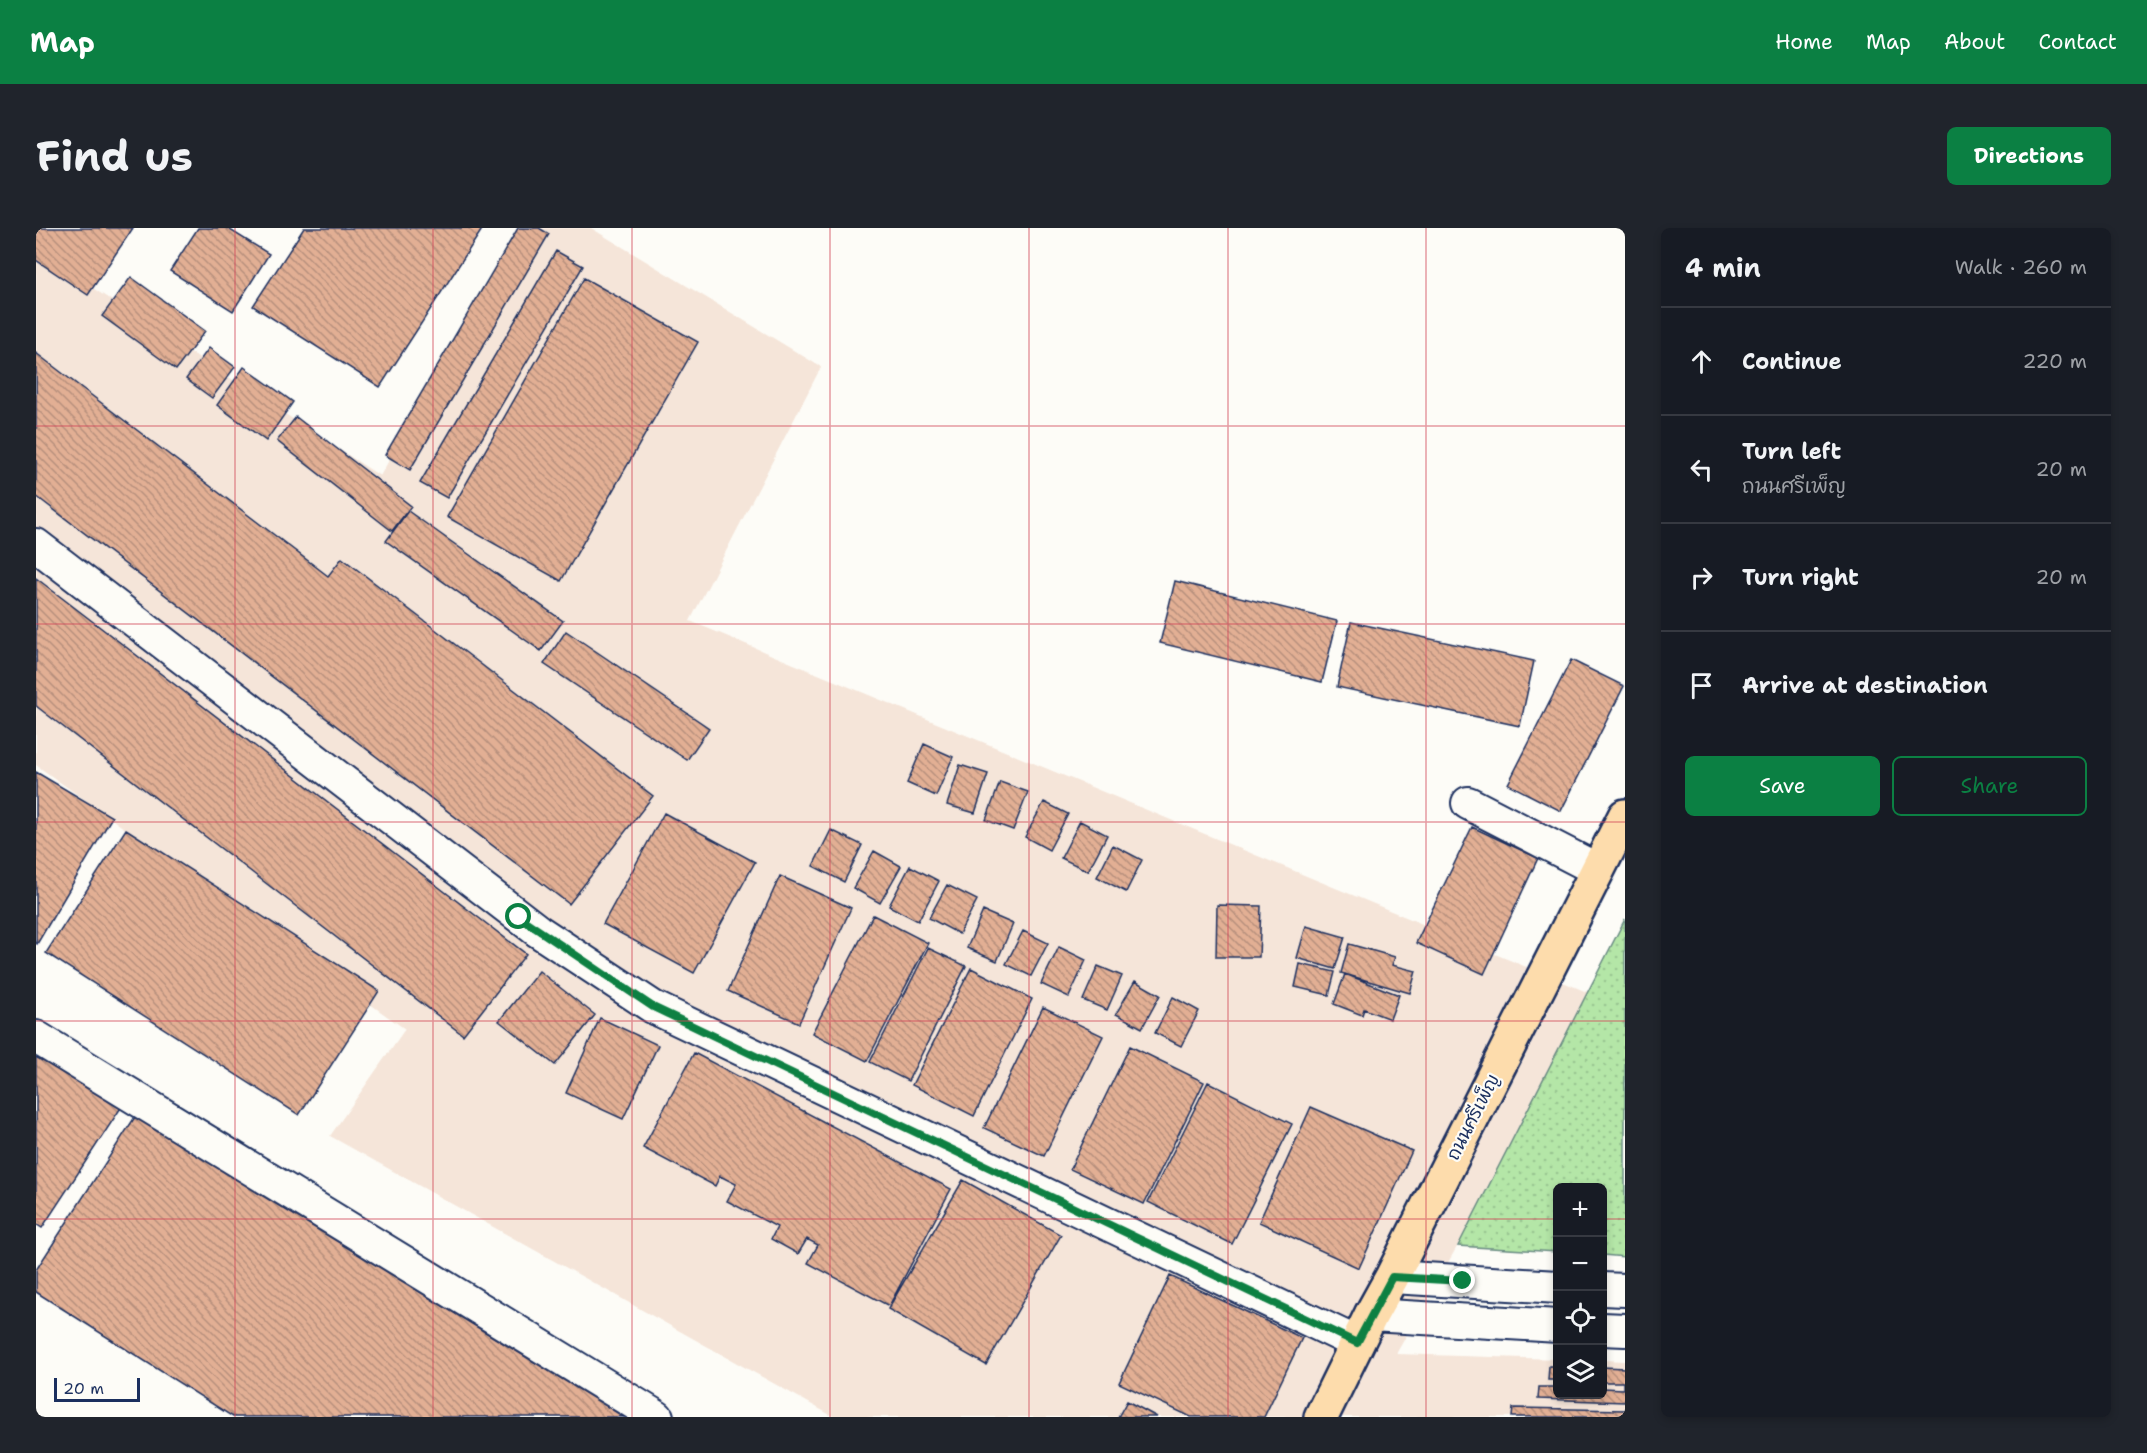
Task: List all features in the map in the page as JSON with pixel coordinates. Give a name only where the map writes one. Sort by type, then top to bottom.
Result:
[{"type":"main road","name":"ถนนศรีเพ็ญ","points":[[1321,1417],[1625,816]]},
{"type":"street","points":[[36,545],[538,931],[653,1007],[1364,1329],[1553,1326]]},
{"type":"street","points":[[1468,803],[1598,870]]},
{"type":"street","points":[[36,1037],[657,1417]]},
{"type":"street","points":[[1392,1277],[1553,1287]]},
{"type":"street","points":[[1607,1289],[1625,1290]]},
{"type":"street","points":[[1607,1329],[1625,1330]]},
{"type":"shaded area","points":[[523,228],[591,228],[821,367],[690,621],[1599,997],[1396,1354],[1553,1359],[1553,1399],[1607,1399],[1607,1360],[1625,1361],[1625,1417],[834,1417],[330,1136],[405,1029],[36,765],[36,251],[380,476]]},
{"type":"green space","points":[[1625,919],[1625,1257],[1607,1255],[1607,1183],[1553,1183],[1553,1252],[1458,1246]]},
{"type":"building","points":[[36,228],[133,228],[88,295],[36,260]]},
{"type":"building","points":[[198,228],[227,228],[269,254],[233,311],[170,271]]},
{"type":"building","points":[[304,228],[483,228],[380,387],[253,306]]},
{"type":"building","points":[[518,228],[539,228],[549,234],[410,470],[385,455]]},
{"type":"building","points":[[556,251],[583,266],[447,498],[420,483]]},
{"type":"building","points":[[131,277],[205,331],[176,370],[102,316]]},
{"type":"building","points":[[584,278],[698,342],[561,581],[447,517]]},
{"type":"building","points":[[209,348],[235,367],[212,398],[186,379]]},
{"type":"building","points":[[36,353],[328,576],[342,558],[653,796],[569,904],[36,496]]},
{"type":"building","points":[[244,367],[293,402],[266,441],[217,405]]},
{"type":"building","points":[[296,417],[411,506],[392,531],[277,441]]},
{"type":"building","points":[[408,511],[563,621],[541,651],[386,541]]},
{"type":"building","points":[[36,578],[526,954],[463,1035],[36,706]]},
{"type":"building","points":[[1175,581],[1337,621],[1322,682],[1160,643]]},
{"type":"building","points":[[1351,622],[1534,661],[1520,726],[1337,687]]},
{"type":"building","points":[[566,631],[709,728],[687,760],[544,664]]},
{"type":"building","points":[[1571,660],[1624,686],[1561,811],[1508,784]]},
{"type":"building","points":[[924,744],[953,757],[936,796],[907,783]]},
{"type":"building","points":[[960,765],[988,774],[975,813],[947,805]]},
{"type":"building","points":[[36,772],[112,817],[37,944],[36,943]]},
{"type":"building","points":[[1000,782],[1028,792],[1013,830],[986,820]]},
{"type":"building","points":[[1044,802],[1068,814],[1049,850],[1025,837]]},
{"type":"building","points":[[664,813],[755,862],[694,973],[603,924]]},
{"type":"building","points":[[1080,821],[1107,835],[1088,871],[1061,858]]},
{"type":"building","points":[[1472,827],[1538,858],[1484,974],[1416,943]]},
{"type":"building","points":[[126,829],[379,991],[299,1115],[46,953]]},
{"type":"building","points":[[831,830],[862,845],[844,882],[813,866]]},
{"type":"building","points":[[1113,845],[1142,860],[1126,892],[1097,877]]},
{"type":"building","points":[[874,851],[901,866],[880,903],[853,888]]},
{"type":"building","points":[[910,866],[939,881],[918,921],[889,906]]},
{"type":"building","points":[[780,876],[851,908],[799,1023],[728,991]]},
{"type":"building","points":[[947,885],[977,900],[959,934],[929,918]]},
{"type":"building","points":[[1217,905],[1261,906],[1259,957],[1216,957]]},
{"type":"building","points":[[983,911],[1013,924],[997,961],[967,948]]},
{"type":"building","points":[[873,915],[928,943],[867,1061],[812,1033]]},
{"type":"building","points":[[1306,926],[1345,937],[1335,969],[1297,958]]},
{"type":"building","points":[[1023,931],[1048,943],[1031,976],[1006,964]]},
{"type":"building","points":[[1349,944],[1395,957],[1392,965],[1416,971],[1410,993],[1341,973]]},
{"type":"building","points":[[1059,947],[1086,960],[1069,997],[1041,984]]},
{"type":"building","points":[[928,948],[966,966],[908,1081],[870,1062]]},
{"type":"building","points":[[1300,964],[1335,972],[1329,995],[1295,987]]},
{"type":"building","points":[[1098,966],[1122,976],[1107,1010],[1083,1000]]},
{"type":"building","points":[[971,968],[1032,999],[974,1116],[912,1085]]},
{"type":"building","points":[[539,971],[595,1015],[555,1065],[499,1021]]},
{"type":"building","points":[[1345,974],[1399,995],[1390,1019],[1364,1009],[1362,1015],[1334,1004]]},
{"type":"building","points":[[1135,981],[1160,995],[1142,1028],[1116,1014]]},
{"type":"building","points":[[1173,997],[1199,1011],[1181,1046],[1155,1033]]},
{"type":"building","points":[[1043,1007],[1103,1036],[1044,1156],[984,1128]]},
{"type":"building","points":[[600,1018],[658,1045],[623,1119],[566,1093]]},
{"type":"building","points":[[36,1038],[128,1097],[42,1228],[36,1224]]},
{"type":"building","points":[[1130,1046],[1204,1082],[1144,1204],[1070,1169]]},
{"type":"building","points":[[694,1053],[951,1189],[889,1306],[808,1263],[818,1245],[807,1239],[798,1254],[771,1239],[777,1227],[727,1201],[736,1184],[720,1176],[715,1186],[643,1148]]},
{"type":"building","points":[[1208,1082],[1292,1124],[1232,1244],[1148,1202]]},
{"type":"building","points":[[144,1103],[636,1417],[233,1417],[36,1292],[36,1270]]},
{"type":"building","points":[[1311,1107],[1412,1151],[1359,1268],[1259,1222]]},
{"type":"building","points":[[963,1180],[1061,1235],[986,1365],[888,1309]]},
{"type":"building","points":[[1170,1276],[1302,1338],[1264,1417],[1191,1417],[1119,1383]]},
{"type":"building","points":[[1549,1366],[1553,1366],[1553,1380],[1548,1380]]},
{"type":"building","points":[[1607,1367],[1625,1368],[1625,1402],[1538,1399],[1539,1387],[1553,1387],[1553,1399],[1607,1399],[1607,1388],[1623,1389],[1623,1382],[1607,1382]]},
{"type":"building","points":[[1127,1401],[1157,1417],[1118,1417]]},
{"type":"building","points":[[1513,1408],[1625,1410],[1625,1417],[1512,1417]]},
{"type":"route","points":[[519,917],[653,1007],[1357,1343],[1392,1277],[1463,1281]]}]
